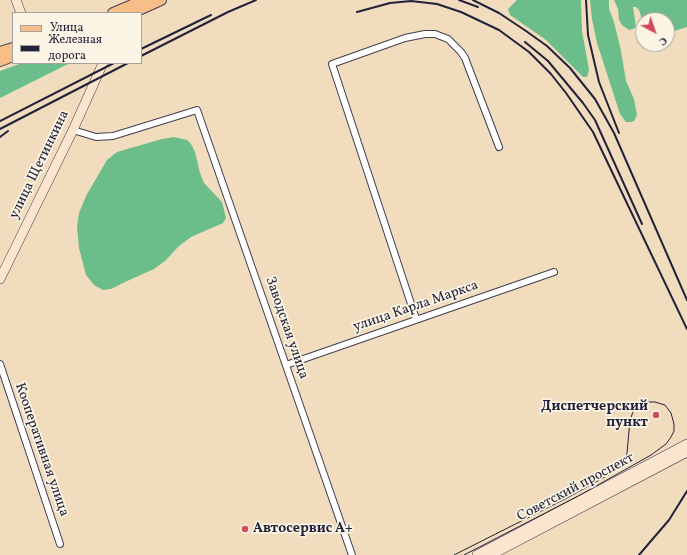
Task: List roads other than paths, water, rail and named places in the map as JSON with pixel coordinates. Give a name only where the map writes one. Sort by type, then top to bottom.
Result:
[{"type":"main road","points":[[16,0],[21,12]]},
{"type":"main road","points":[[129,8],[144,0]]},
{"type":"main road","points":[[116,12],[161,0]]},
{"type":"main road","points":[[0,52],[12,48]]},
{"type":"main road","points":[[0,61],[12,56]]},
{"type":"main road","name":"улица Щетинкина","points":[[0,279],[73,130],[103,64]]},
{"type":"main road","name":"Советский проспект","points":[[477,555],[687,444]]},
{"type":"main road","name":"Советский проспект","points":[[491,555],[687,452]]},
{"type":"street","points":[[416,319],[332,64],[405,38],[425,34],[435,34],[448,39],[465,58],[499,148]]},
{"type":"street","name":"Заводская улица","points":[[73,130],[96,137],[113,136],[197,110],[352,555]]},
{"type":"street","name":"улица Карла Маркса","points":[[286,365],[554,272]]},
{"type":"street","name":"Кооперативная улица","points":[[0,364],[60,544]]},
{"type":"tram line","points":[[454,555],[565,499],[619,468],[624,462],[627,453],[630,420],[633,412],[645,402],[655,402],[665,405],[671,413],[674,431],[666,444],[651,455],[582,494],[464,555]]},
{"type":"railway","points":[[142,55],[228,12],[256,0]]},
{"type":"railway","points":[[459,0],[478,7]]},
{"type":"railway","points":[[473,0],[499,13],[547,46],[570,68],[595,99],[614,133],[687,300]]},
{"type":"railway","points":[[586,0],[588,35],[599,82],[619,133]]},
{"type":"railway","points":[[357,12],[390,3],[411,1],[437,4],[461,12],[499,30],[529,52],[551,74],[593,132],[687,329]]},
{"type":"railway","points":[[142,49],[211,15]]},
{"type":"railway","points":[[525,42],[548,61],[583,103],[595,120],[642,224]]},
{"type":"railway","points":[[0,121],[112,64]]},
{"type":"railway","points":[[0,129],[126,64]]},
{"type":"railway","points":[[0,137],[8,131]]},
{"type":"railway","points":[[639,555],[669,520],[687,491]]},
{"type":"place","name":"Диспетчерский пункт","points":[[656,415]]},
{"type":"place","name":"Автосервис А+","points":[[245,529]]}]
